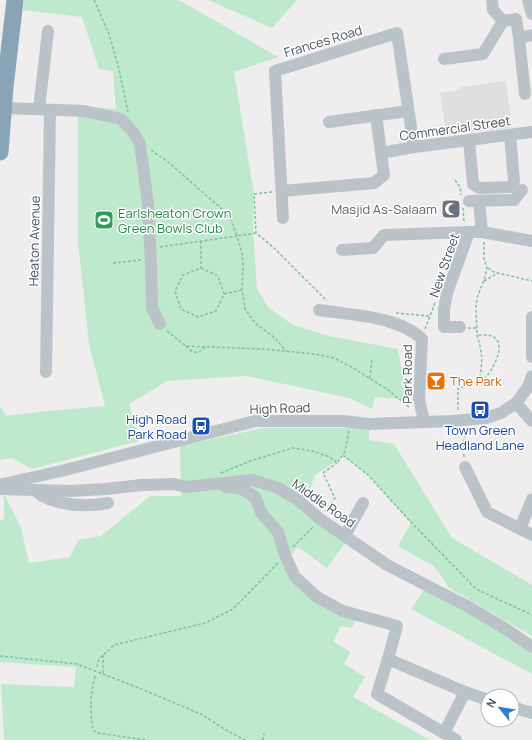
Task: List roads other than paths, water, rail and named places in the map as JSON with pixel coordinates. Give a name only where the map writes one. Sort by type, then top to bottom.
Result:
[{"type":"highway","points":[[0,152],[15,0]]},
{"type":"street","points":[[492,0],[493,10],[503,21]]},
{"type":"street","points":[[528,0],[532,14]]},
{"type":"street","points":[[503,21],[516,19],[525,94]]},
{"type":"street","points":[[444,59],[483,54],[503,21]]},
{"type":"street","name":"Heaton Avenue","points":[[46,372],[45,109],[48,32]]},
{"type":"street","name":"Frances Road","points":[[283,218],[275,71],[397,33],[414,147]]},
{"type":"street","points":[[519,38],[532,35]]},
{"type":"street","points":[[4,108],[84,111],[121,119],[131,130],[140,144],[148,204],[152,308],[160,324]]},
{"type":"street","points":[[329,122],[408,111]]},
{"type":"street","points":[[282,191],[374,183],[384,175],[376,115]]},
{"type":"street","name":"Commercial Street","points":[[381,153],[414,147],[532,132]]},
{"type":"street","points":[[470,140],[473,184],[478,188],[511,187],[514,181],[510,135]]},
{"type":"street","points":[[482,232],[468,203],[514,200],[522,190]]},
{"type":"street","points":[[342,250],[373,248],[384,234],[464,232]]},
{"type":"street","name":"New Street","points":[[460,327],[444,327],[444,310],[447,293],[464,232],[482,232],[532,241]]},
{"type":"street","name":"Park Road","points":[[323,306],[382,319],[403,327],[422,339],[420,399],[423,416]]},
{"type":"street","points":[[532,318],[532,351]]},
{"type":"street","points":[[532,376],[528,387],[516,403],[532,420]]},
{"type":"street","name":"High Road","points":[[0,485],[62,471],[254,421],[343,421],[369,424],[423,416],[438,427],[464,420],[486,418],[501,413],[516,403]]},
{"type":"street","points":[[465,467],[487,512],[532,535]]},
{"type":"street","name":"Middle Road","points":[[0,489],[71,492],[142,485],[174,484],[186,486],[253,480],[278,488],[298,500],[320,519],[387,565],[467,606],[506,629],[532,647]]},
{"type":"street","points":[[186,486],[193,489],[221,486],[240,488],[255,497],[262,514],[278,532],[285,555],[295,577],[317,597],[343,612],[397,626],[377,694],[456,740]]},
{"type":"street","points":[[36,490],[37,493],[41,495],[67,504],[86,506],[108,503]]},
{"type":"street","points":[[520,529],[532,499]]},
{"type":"street","points":[[345,535],[363,503]]},
{"type":"street","points":[[388,659],[480,697]]},
{"type":"street","points":[[444,733],[465,692]]},
{"type":"street","points":[[520,709],[532,713]]},
{"type":"place","name":"Masjid As-Salaam","points":[[451,209]]},
{"type":"place","name":"Earlsheaton Crown Green Bowls Club","points":[[104,220]]},
{"type":"place","name":"The Park","points":[[436,381]]},
{"type":"place","name":"Town Green Headland Lane","points":[[480,410]]},
{"type":"place","name":"High Road Park Road","points":[[201,426]]}]
